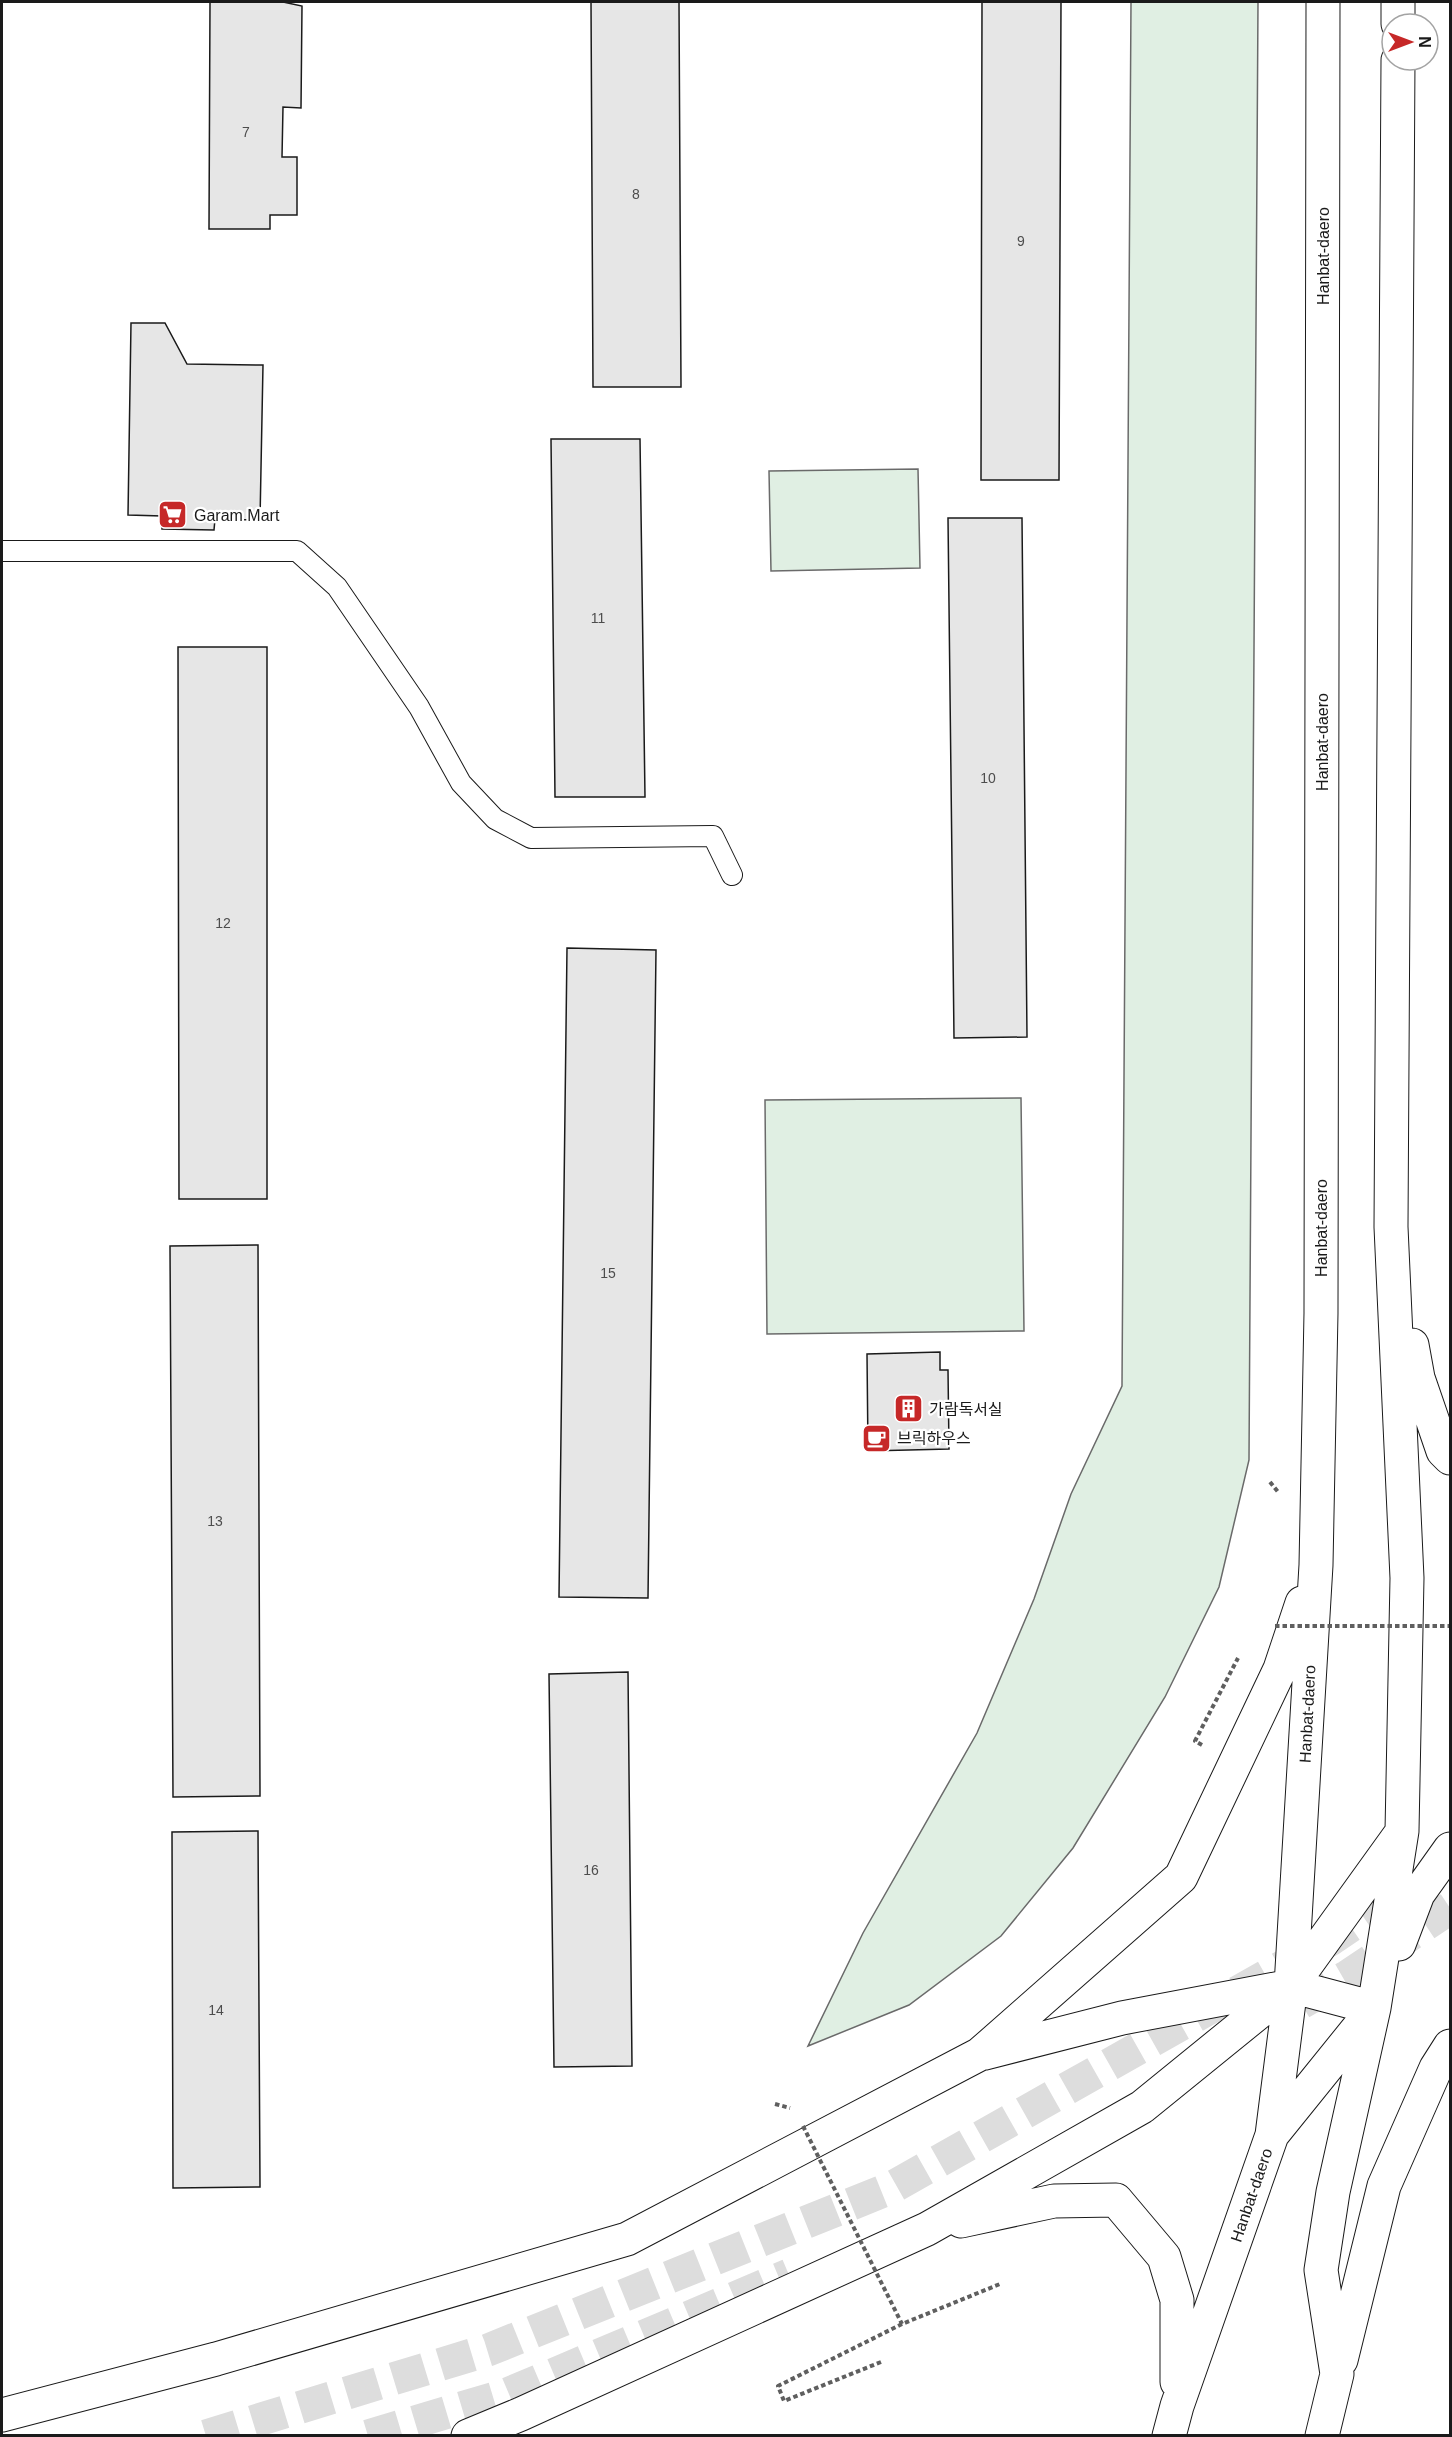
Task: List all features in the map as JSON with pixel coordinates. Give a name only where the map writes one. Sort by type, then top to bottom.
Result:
[{"type":"main road","name":"Hanbat-daero","points":[[1173,2421],[1272,2135],[1291,1986],[1316,1565],[1321,1313],[1323,2]]},
{"type":"main road","points":[[1338,2373],[1321,2270],[1333,2192],[1374,2008],[1402,1831],[1407,1578],[1391,1227],[1398,72]]},
{"type":"main road","points":[[1391,1227],[1418,1378],[1443,1451],[1450,1458]]},
{"type":"main road","points":[[980,2054],[1181,1877],[1280,1669],[1316,1565]]},
{"type":"main road","points":[[468,2436],[927,2229],[1142,2107],[1291,1986],[1402,1831]]},
{"type":"main road","points":[[1272,2135],[1374,2008],[1418,1894],[1450,1849]]},
{"type":"main road","points":[[2,2415],[216,2359],[627,2239],[980,2054],[1122,2018],[1291,1986],[1374,2008]]},
{"type":"main road","points":[[1322,2436],[1384,2186],[1443,2057]]},
{"type":"main road","points":[[927,2229],[1054,2201],[1116,2200],[1164,2257],[1177,2300],[1173,2421]]},
{"type":"lane","points":[[2,552],[297,552],[337,586],[419,707],[460,783],[495,819],[531,838],[713,836],[732,876]]},
{"type":"path","points":[[1275,1626],[1450,1626]]},
{"type":"path","points":[[774,2104],[795,2109]]},
{"type":"path","points":[[803,2126],[902,2324]]},
{"type":"path","points":[[881,2362],[784,2401],[778,2386],[902,2324],[1000,2284]]},
{"type":"green space","points":[[1131,2],[1258,2],[1249,1460],[1219,1587],[1165,1697],[1073,1848],[1001,1936],[909,2005],[808,2046],[863,1933],[977,1733],[1034,1599],[1071,1494],[1122,1386]]},
{"type":"green space","points":[[918,469],[920,568],[771,571],[769,471]]},
{"type":"green space","points":[[1021,1098],[1024,1331],[767,1334],[765,1100]]},
{"type":"building","points":[[210,2],[283,2],[302,6],[301,108],[283,107],[282,157],[297,157],[297,215],[270,215],[270,229],[209,229]]},
{"type":"building","points":[[591,2],[679,2],[681,387],[593,387]]},
{"type":"building","points":[[982,2],[1061,2],[1059,480],[981,480]]},
{"type":"building","points":[[131,323],[165,323],[187,364],[263,365],[260,520],[215,519],[214,530],[162,529],[162,516],[128,515]]},
{"type":"building","points":[[551,439],[640,439],[645,797],[555,797]]},
{"type":"building","points":[[948,518],[1022,518],[1027,1037],[954,1038]]},
{"type":"building","points":[[178,647],[267,647],[267,1199],[179,1199]]},
{"type":"building","points":[[567,948],[656,950],[648,1598],[559,1597]]},
{"type":"building","points":[[258,1245],[260,1796],[173,1797],[170,1246]]},
{"type":"building","name":"가람독서실","points":[[940,1352],[940,1370],[948,1370],[949,1449],[868,1451],[867,1354]]},
{"type":"building","points":[[628,1672],[632,2066],[554,2067],[549,1674]]},
{"type":"building","points":[[258,1831],[260,2187],[173,2188],[172,1832]]},
{"type":"tunnel","points":[[206,2436],[488,2350],[891,2188],[1330,1940],[1409,1886]]},
{"type":"tunnel","points":[[1301,2003],[1348,1976],[1450,1908]]},
{"type":"tunnel","points":[[368,2436],[505,2395],[789,2275]]},
{"type":"place","name":"Garam Mart","points":[[173,515]]},
{"type":"place","name":"가람독서실","points":[[908,1409]]},
{"type":"place","name":"브릭하우스","points":[[876,1438]]}]
